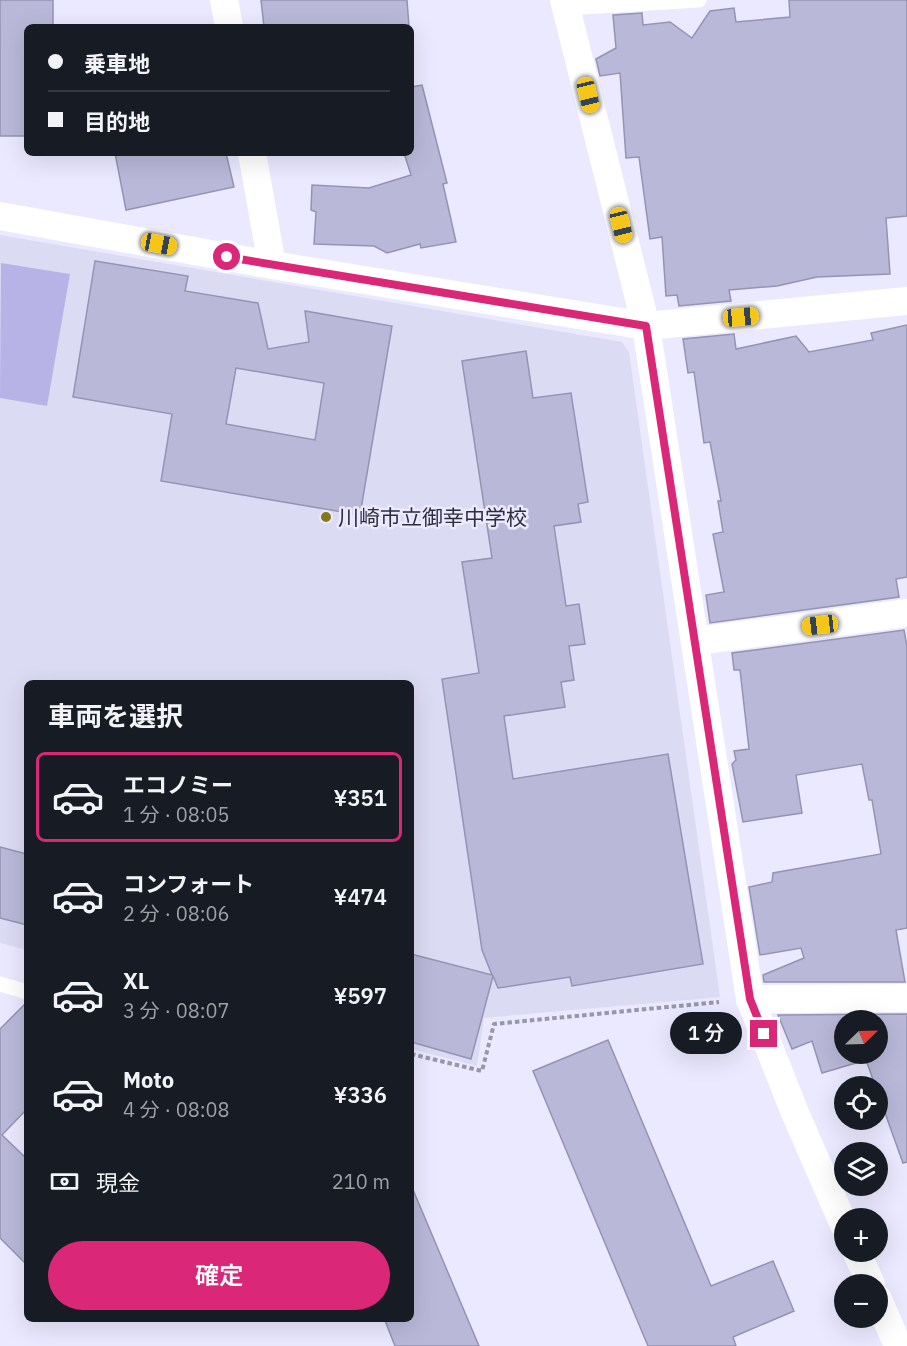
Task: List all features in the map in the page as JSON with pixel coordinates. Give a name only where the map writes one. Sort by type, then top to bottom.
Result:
[{"type":"street","points":[[224,0],[228,24]]},
{"type":"street","points":[[565,4],[646,326],[697,641],[750,999],[795,1113],[837,1208]]},
{"type":"street","points":[[253,156],[272,265]]},
{"type":"street","points":[[0,216],[272,265],[646,326],[907,301]]},
{"type":"street","points":[[697,641],[907,614]]},
{"type":"street","points":[[750,999],[907,998]]},
{"type":"street","points":[[888,1322],[898,1346]]},
{"type":"lane","points":[[565,4],[699,0]]},
{"type":"lane","points":[[0,984],[24,991]]},
{"type":"path","points":[[414,1055],[482,1071],[494,1024],[750,999]]},
{"type":"shaded area","name":"川崎市立御幸中学校","points":[[0,235],[622,342],[629,352],[720,997],[484,1018],[477,1066],[414,1050],[414,680],[24,680],[24,949],[0,943]]},
{"type":"shaded area","points":[[1,263],[70,274],[47,406],[0,398]]},
{"type":"building","points":[[0,0],[53,0],[53,24],[24,24],[24,136],[0,136]]},
{"type":"building","points":[[261,0],[407,0],[409,24],[264,24]]},
{"type":"building","points":[[789,0],[907,0],[907,216],[886,218],[890,274],[817,277],[777,286],[729,290],[731,301],[679,306],[677,295],[666,296],[662,237],[650,239],[639,157],[626,158],[620,73],[600,76],[596,59],[616,48],[613,15],[642,13],[643,25],[670,22],[692,38],[710,11],[734,8],[736,22],[790,17]]},
{"type":"building","points":[[422,85],[447,183],[443,184],[456,242],[421,248],[420,244],[387,253],[374,246],[314,244],[316,212],[311,210],[312,185],[369,188],[411,175],[405,156],[414,156],[414,86]]},
{"type":"building","points":[[116,156],[227,156],[234,187],[126,210]]},
{"type":"building","points":[[95,261],[188,276],[185,291],[258,303],[268,349],[309,342],[305,311],[392,326],[360,515],[161,481],[172,414],[73,397]],"holes":[[[236,368],[324,383],[315,440],[226,424]]]},
{"type":"building","points":[[907,325],[907,577],[896,579],[899,597],[710,623],[706,595],[724,592],[713,534],[723,532],[718,501],[721,501],[710,442],[704,443],[694,372],[688,373],[683,339],[734,334],[736,349],[796,336],[809,352],[873,340],[871,333]]},
{"type":"building","points":[[526,351],[533,398],[571,393],[588,502],[578,504],[581,522],[554,526],[566,606],[579,604],[585,644],[569,646],[574,680],[561,682],[565,707],[504,716],[513,779],[668,754],[703,964],[572,986],[570,977],[498,988],[493,976],[471,1059],[414,1043],[414,955],[492,975],[482,950],[442,679],[479,673],[462,562],[492,558],[462,361]]},
{"type":"building","points":[[904,630],[907,646],[907,928],[896,930],[905,982],[764,982],[763,975],[804,958],[801,948],[760,955],[749,887],[772,882],[773,873],[881,854],[872,800],[869,800],[862,764],[796,775],[802,813],[743,822],[732,764],[736,760],[734,751],[749,749],[740,670],[734,670],[732,653]]},
{"type":"building","points":[[0,847],[24,853],[24,924],[0,918]]},
{"type":"building","points":[[24,1005],[24,1112],[2,1135],[24,1156],[24,1262],[0,1238],[0,1029]]},
{"type":"building","points":[[888,1014],[907,1014],[907,1162],[903,1163],[888,1121],[888,1076],[872,1076],[867,1064],[888,1064]]},
{"type":"building","points":[[778,1015],[834,1015],[834,1064],[852,1064],[822,1073],[812,1041],[792,1049]]},
{"type":"building","points":[[608,1040],[711,1286],[773,1261],[794,1311],[733,1337],[736,1346],[648,1346],[533,1071]]},
{"type":"building","points":[[414,1192],[479,1346],[395,1346],[386,1322],[414,1322]]},
{"type":"place","name":"川崎市立御幸中学校","points":[[326,517]]},
{"type":"route","points":[[227,257],[646,326],[697,641],[750,999],[764,1034]]}]
